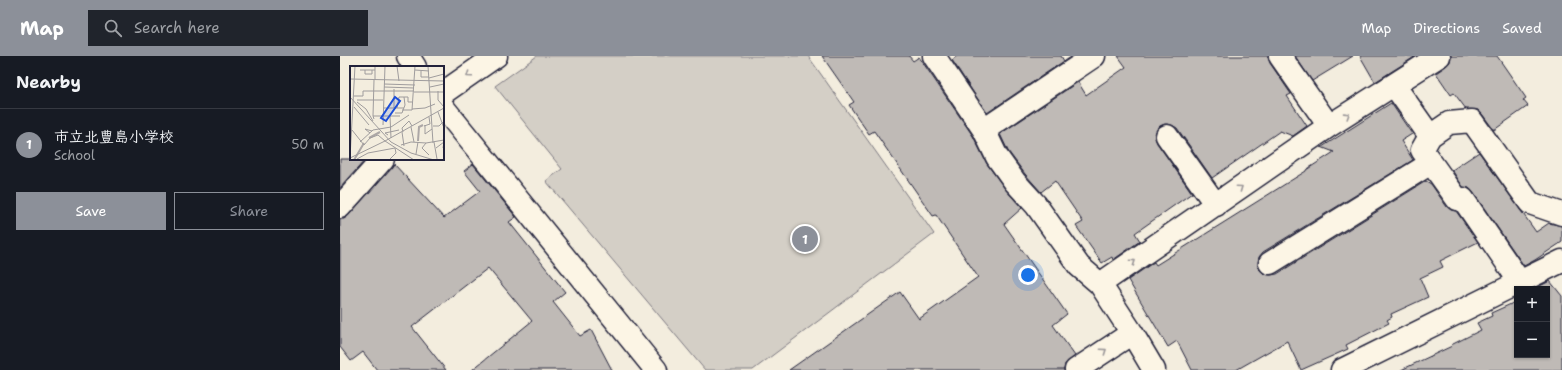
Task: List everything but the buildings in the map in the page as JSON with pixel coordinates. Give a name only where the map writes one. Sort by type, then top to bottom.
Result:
[{"type":"street","points":[[408,56],[414,66]]},
{"type":"street","points":[[444,92],[496,56]]},
{"type":"street","points":[[934,56],[984,130],[997,157],[1015,182],[1036,205],[1079,266],[1100,284],[1132,332],[1154,370]]},
{"type":"street","points":[[984,130],[1094,56]]},
{"type":"street","points":[[1280,56],[1329,126]]},
{"type":"street","points":[[1100,284],[1329,126],[1439,56]]},
{"type":"street","points":[[1394,85],[1430,136]]},
{"type":"street","points":[[444,108],[656,370]]},
{"type":"street","points":[[1520,282],[1463,199],[1457,199],[1422,150],[1430,136],[1449,123],[1472,121],[1530,204],[1562,214]]},
{"type":"street","points":[[1167,136],[1216,205]]},
{"type":"street","points":[[340,207],[382,160]]},
{"type":"street","points":[[1270,263],[1431,163]]},
{"type":"street","points":[[1342,370],[1520,282],[1559,268]]},
{"type":"street","points":[[1076,370],[1132,332]]},
{"type":"shaded area","points":[[537,56],[808,56],[934,234],[753,370],[705,370],[546,181],[562,169],[495,86]]},
{"type":"place","name":"市立北豊島小学校","points":[[805,239]]}]
